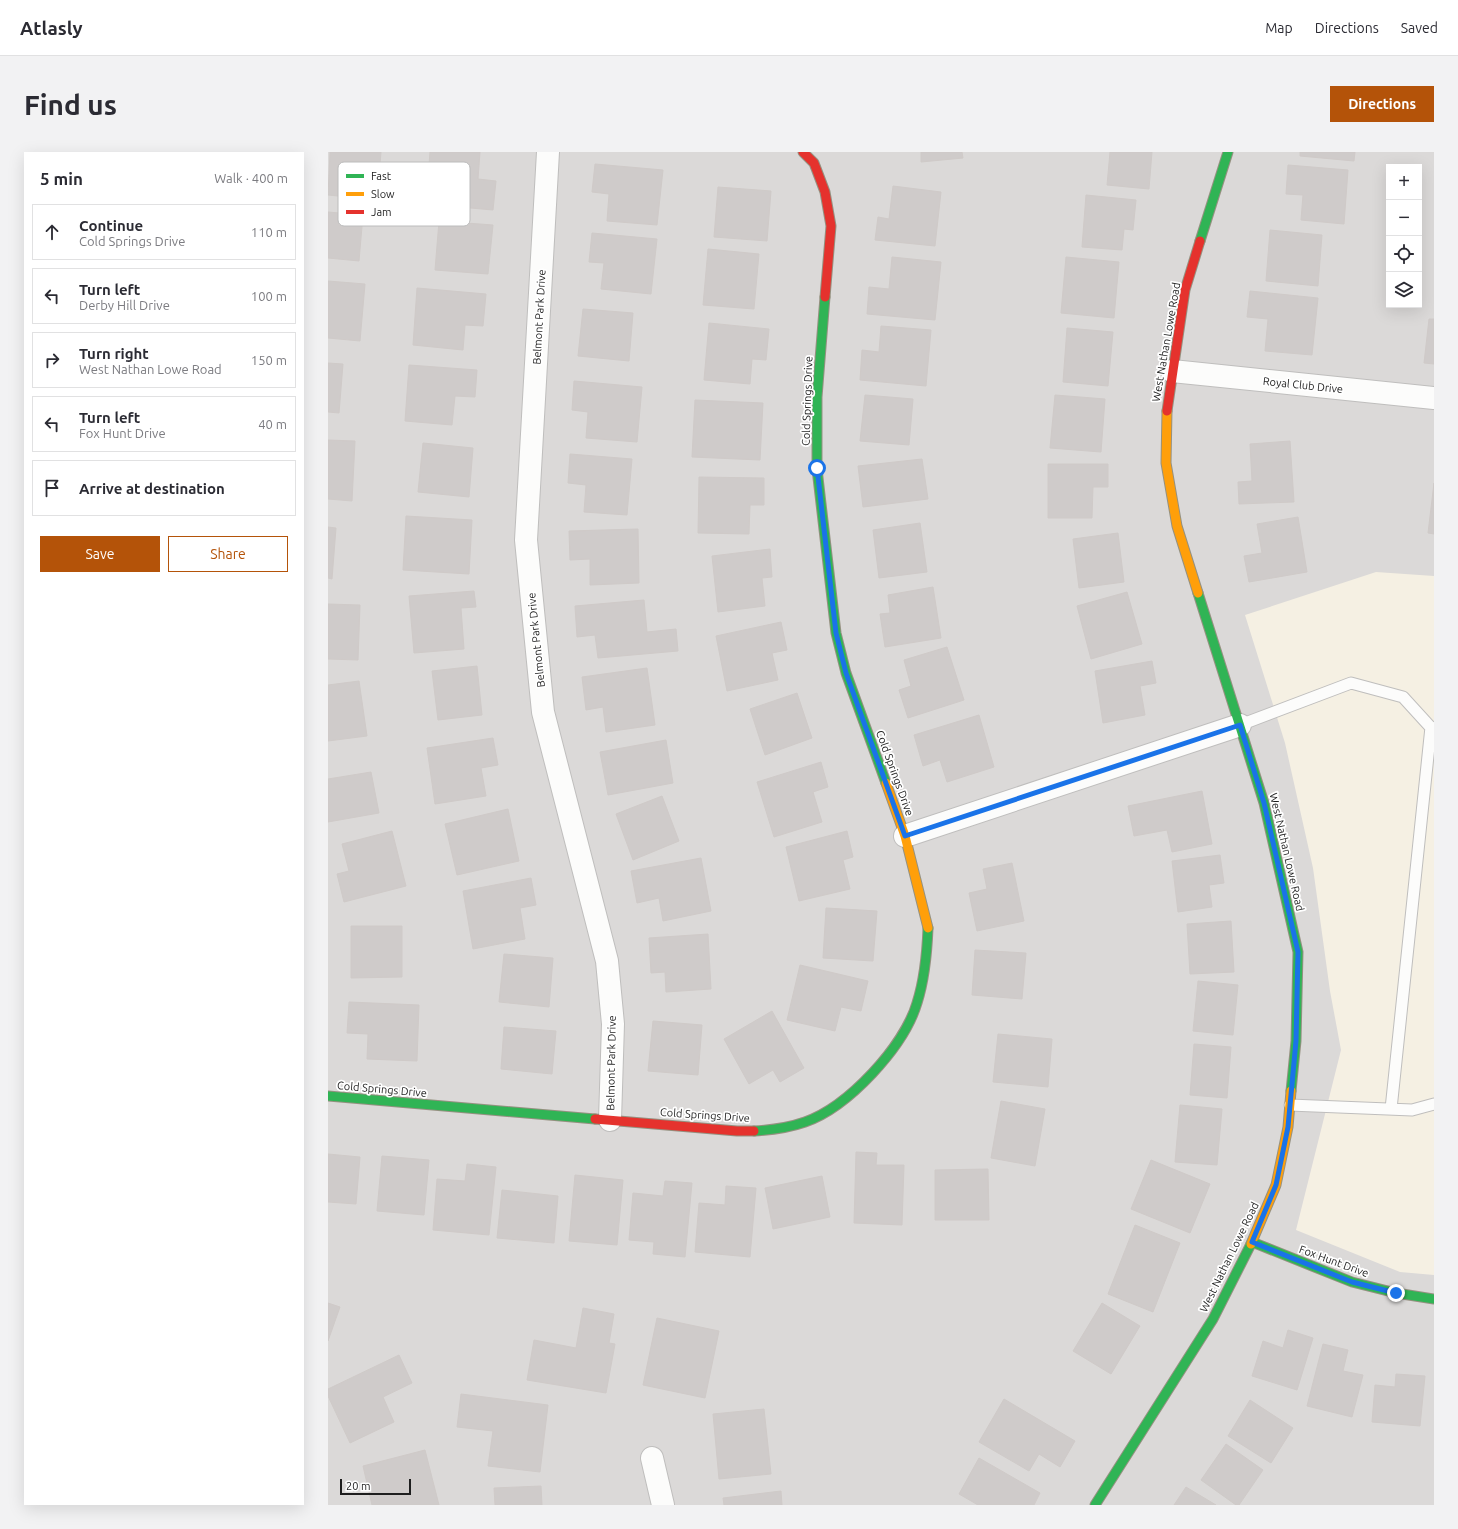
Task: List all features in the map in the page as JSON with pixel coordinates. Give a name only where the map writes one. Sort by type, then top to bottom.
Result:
[{"type":"street","name":"Belmont Park Drive","points":[[548,152],[526,540],[543,712],[607,961],[613,1024],[610,1120]]},
{"type":"street","name":"Cold Springs Drive","points":[[328,1096],[737,1131],[776,1130],[806,1122],[835,1107],[884,1062],[905,1033],[917,1004],[926,966],[928,926],[905,836],[846,673],[836,633],[817,468],[818,397],[831,226],[825,192],[814,163],[803,152]]},
{"type":"street","name":"West Nathan Lowe Road","points":[[1095,1505],[1213,1319],[1252,1242],[1276,1185],[1288,1127],[1296,1041],[1298,952],[1264,803],[1177,526],[1166,463],[1167,401],[1185,290],[1228,152]]},
{"type":"street","name":"Royal Club Drive","points":[[1172,371],[1434,398]]},
{"type":"street","points":[[905,836],[1240,725]]},
{"type":"street","name":"Fox Hunt Drive","points":[[1252,1242],[1352,1282],[1396,1293],[1433,1295]]},
{"type":"street","points":[[652,1458],[663,1505]]},
{"type":"lane","points":[[1240,725],[1351,683],[1403,697],[1432,729],[1391,1109]]},
{"type":"lane","points":[[1290,1105],[1412,1110],[1434,1104]]},
{"type":"shaded area","points":[[328,152],[1434,152],[1434,1505],[328,1505]]},
{"type":"shaded area","points":[[1376,572],[1434,576],[1434,1275],[1400,1272],[1296,1230],[1341,1050],[1330,991],[1313,868],[1285,743],[1245,615]]},
{"type":"building","points":[[330,152],[381,152],[380,162],[338,162],[338,196],[328,195]]},
{"type":"building","points":[[430,152],[480,152],[478,179],[496,181],[493,210],[470,208],[470,162],[429,162]]},
{"type":"building","points":[[921,152],[962,152],[963,158],[921,162]]},
{"type":"building","points":[[1110,152],[1152,152],[1149,189],[1107,185]]},
{"type":"building","points":[[1300,152],[1355,152],[1354,161],[1300,156]]},
{"type":"building","points":[[595,164],[663,170],[657,225],[607,221],[609,194],[592,192]]},
{"type":"building","points":[[1288,165],[1348,170],[1344,224],[1301,220],[1303,195],[1286,194]]},
{"type":"building","points":[[893,186],[941,192],[935,246],[875,240],[878,217],[889,219]]},
{"type":"building","points":[[718,187],[771,191],[767,241],[714,237]]},
{"type":"building","points":[[1086,195],[1136,200],[1133,230],[1124,229],[1122,250],[1082,247]]},
{"type":"building","points":[[328,212],[338,213],[338,226],[362,226],[359,261],[328,258]]},
{"type":"building","points":[[470,223],[493,225],[488,274],[435,270],[439,226],[470,226]]},
{"type":"building","points":[[1270,230],[1322,235],[1318,286],[1266,281]]},
{"type":"building","points":[[592,233],[657,239],[651,294],[601,289],[604,263],[589,262]]},
{"type":"building","points":[[708,249],[759,254],[754,309],[703,305]]},
{"type":"building","points":[[892,257],[941,262],[935,320],[867,314],[869,287],[889,289]]},
{"type":"building","points":[[1066,257],[1119,262],[1114,318],[1061,313]]},
{"type":"building","points":[[328,281],[365,284],[360,341],[328,338]]},
{"type":"building","points":[[417,288],[486,294],[483,326],[465,325],[463,350],[413,345]]},
{"type":"building","points":[[1250,291],[1318,298],[1312,355],[1265,351],[1268,319],[1247,317]]},
{"type":"building","points":[[583,309],[633,313],[629,361],[578,356]]},
{"type":"building","points":[[1429,319],[1434,319],[1434,364],[1424,363]]},
{"type":"building","points":[[709,323],[769,329],[766,360],[752,359],[750,384],[704,380]]},
{"type":"building","points":[[881,326],[931,330],[926,386],[860,380],[862,350],[879,352]]},
{"type":"building","points":[[1067,328],[1113,332],[1108,386],[1063,382]]},
{"type":"building","points":[[328,363],[343,364],[339,413],[328,412]]},
{"type":"building","points":[[409,365],[477,370],[475,397],[455,396],[452,425],[405,421]]},
{"type":"building","points":[[574,381],[642,387],[637,442],[586,438],[588,412],[572,410]]},
{"type":"building","points":[[865,395],[913,399],[909,445],[860,441]]},
{"type":"building","points":[[1055,395],[1105,399],[1101,452],[1050,448]]},
{"type":"building","points":[[695,400],[763,403],[760,460],[692,457]]},
{"type":"building","points":[[328,440],[355,441],[352,501],[328,499]]},
{"type":"building","points":[[1290,441],[1294,502],[1239,504],[1238,482],[1252,481],[1250,444]]},
{"type":"building","points":[[423,443],[473,448],[469,497],[418,492]]},
{"type":"building","points":[[570,454],[632,459],[627,515],[584,512],[586,485],[568,483]]},
{"type":"building","points":[[922,459],[928,499],[863,507],[858,466]]},
{"type":"building","points":[[1048,464],[1108,464],[1108,487],[1093,487],[1092,518],[1048,518]]},
{"type":"building","points":[[699,477],[764,478],[764,505],[750,505],[749,534],[698,533]]},
{"type":"building","points":[[1434,483],[1434,534],[1428,533]]},
{"type":"building","points":[[406,516],[472,520],[469,574],[403,570]]},
{"type":"building","points":[[1298,517],[1307,572],[1249,582],[1244,556],[1262,553],[1257,524]]},
{"type":"building","points":[[920,523],[927,572],[879,578],[873,530]]},
{"type":"building","points":[[328,527],[336,528],[332,579],[328,578]]},
{"type":"building","points":[[638,529],[639,583],[590,585],[590,559],[570,560],[569,531]]},
{"type":"building","points":[[1118,533],[1124,582],[1079,588],[1073,539]]},
{"type":"building","points":[[770,549],[772,577],[762,578],[765,606],[718,612],[712,556]]},
{"type":"building","points":[[933,587],[941,638],[885,647],[880,614],[890,613],[888,595]]},
{"type":"building","points":[[474,591],[476,607],[461,608],[464,649],[414,653],[409,596]]},
{"type":"building","points":[[1127,592],[1142,644],[1091,659],[1077,606]]},
{"type":"building","points":[[644,600],[647,632],[676,629],[678,651],[598,658],[595,635],[577,637],[575,606]]},
{"type":"building","points":[[328,604],[360,605],[358,660],[328,659]]},
{"type":"building","points":[[781,622],[787,650],[772,653],[778,680],[727,691],[716,636]]},
{"type":"building","points":[[947,647],[964,700],[908,718],[899,690],[911,686],[904,660]]},
{"type":"building","points":[[1152,661],[1156,683],[1140,686],[1145,715],[1103,723],[1095,671]]},
{"type":"building","points":[[477,666],[482,715],[438,720],[432,671]]},
{"type":"building","points":[[647,668],[655,725],[606,732],[603,707],[586,710],[582,677]]},
{"type":"building","points":[[359,681],[367,736],[328,741],[328,685]]},
{"type":"building","points":[[797,693],[812,738],[765,755],[750,709]]},
{"type":"building","points":[[979,715],[994,767],[947,782],[940,760],[923,766],[914,735]]},
{"type":"building","points":[[493,738],[498,765],[481,768],[486,796],[435,804],[427,748]]},
{"type":"building","points":[[666,740],[673,783],[608,795],[600,752]]},
{"type":"building","points":[[821,762],[828,787],[813,792],[822,822],[774,837],[757,782]]},
{"type":"building","points":[[371,772],[379,813],[328,822],[328,779]]},
{"type":"building","points":[[1202,791],[1212,844],[1172,852],[1167,830],[1134,836],[1128,806]]},
{"type":"building","points":[[662,796],[679,841],[633,860],[616,814]]},
{"type":"building","points":[[508,809],[519,861],[457,875],[445,824]]},
{"type":"building","points":[[392,831],[406,886],[344,902],[337,874],[349,871],[342,844]]},
{"type":"building","points":[[847,831],[853,857],[843,860],[850,889],[799,901],[786,847]]},
{"type":"building","points":[[1220,855],[1224,883],[1209,885],[1212,907],[1178,912],[1172,861]]},
{"type":"building","points":[[701,858],[711,911],[663,921],[659,898],[637,903],[631,871]]},
{"type":"building","points":[[1012,863],[1024,921],[977,931],[969,893],[987,889],[983,869]]},
{"type":"building","points":[[531,878],[536,905],[520,908],[525,939],[473,949],[463,891]]},
{"type":"building","points":[[826,908],[877,911],[873,961],[823,958]]},
{"type":"building","points":[[1231,921],[1234,972],[1190,974],[1187,924]]},
{"type":"building","points":[[351,926],[402,926],[402,977],[351,978]]},
{"type":"building","points":[[708,934],[711,989],[666,992],[665,972],[651,973],[649,938]]},
{"type":"building","points":[[975,950],[1026,953],[1022,999],[972,995]]},
{"type":"building","points":[[504,954],[553,958],[549,1007],[499,1002]]},
{"type":"building","points":[[800,965],[868,981],[861,1011],[841,1007],[835,1031],[787,1020]]},
{"type":"building","points":[[1198,981],[1238,985],[1233,1035],[1193,1031]]},
{"type":"building","points":[[349,1002],[419,1005],[417,1061],[367,1059],[368,1034],[347,1033]]},
{"type":"building","points":[[772,1011],[804,1068],[780,1082],[773,1070],[749,1084],[724,1039]]},
{"type":"building","points":[[653,1021],[702,1025],[698,1075],[648,1071]]},
{"type":"building","points":[[504,1027],[556,1031],[552,1074],[501,1069]]},
{"type":"building","points":[[998,1034],[1052,1039],[1048,1087],[993,1082]]},
{"type":"building","points":[[1194,1044],[1231,1047],[1227,1098],[1190,1095]]},
{"type":"building","points":[[1001,1101],[1045,1109],[1035,1166],[991,1158]]},
{"type":"building","points":[[1180,1105],[1222,1109],[1217,1165],[1175,1162]]},
{"type":"building","points":[[856,1152],[877,1153],[876,1165],[904,1165],[902,1225],[854,1223]]},
{"type":"building","points":[[328,1154],[360,1157],[356,1204],[328,1202]]},
{"type":"building","points":[[382,1156],[429,1160],[424,1215],[377,1211]]},
{"type":"building","points":[[1151,1160],[1210,1184],[1190,1233],[1131,1209]]},
{"type":"building","points":[[467,1164],[496,1167],[489,1235],[433,1230],[437,1179],[465,1181]]},
{"type":"building","points":[[988,1169],[989,1220],[935,1220],[935,1170]]},
{"type":"building","points":[[575,1175],[623,1180],[617,1245],[569,1241]]},
{"type":"building","points":[[822,1176],[830,1217],[773,1229],[765,1188]]},
{"type":"building","points":[[665,1181],[692,1183],[685,1257],[653,1254],[654,1242],[629,1240],[633,1193],[663,1196]]},
{"type":"building","points":[[726,1186],[756,1188],[750,1257],[695,1252],[699,1203],[725,1205]]},
{"type":"building","points":[[502,1190],[558,1196],[554,1243],[497,1238]]},
{"type":"building","points":[[1135,1225],[1180,1243],[1153,1312],[1108,1294]]},
{"type":"building","points":[[328,1303],[340,1307],[328,1341]]},
{"type":"building","points":[[1102,1303],[1140,1326],[1111,1374],[1073,1351]]},
{"type":"building","points":[[583,1308],[614,1314],[609,1343],[615,1344],[606,1393],[527,1380],[534,1340],[576,1348]]},
{"type":"building","points":[[657,1318],[719,1331],[705,1398],[643,1385]]},
{"type":"building","points":[[1288,1330],[1313,1338],[1297,1390],[1252,1376],[1263,1341],[1283,1348]]},
{"type":"building","points":[[1323,1344],[1348,1350],[1343,1371],[1363,1375],[1352,1417],[1307,1406]]},
{"type":"building","points":[[399,1355],[412,1383],[383,1397],[394,1422],[350,1443],[328,1396],[328,1389]]},
{"type":"building","points":[[1396,1374],[1425,1376],[1420,1426],[1372,1422],[1375,1385],[1395,1387]]},
{"type":"building","points":[[461,1394],[548,1405],[540,1472],[488,1466],[493,1431],[457,1427]]},
{"type":"building","points":[[1004,1399],[1075,1441],[1060,1467],[1039,1454],[1029,1471],[979,1442]]},
{"type":"building","points":[[1250,1400],[1293,1428],[1271,1463],[1228,1436]]},
{"type":"building","points":[[764,1409],[771,1474],[719,1479],[713,1414]]},
{"type":"building","points":[[1226,1444],[1263,1470],[1239,1505],[1236,1505],[1201,1480]]},
{"type":"building","points":[[425,1450],[439,1505],[372,1505],[363,1466]]},
{"type":"building","points":[[979,1458],[1040,1493],[1034,1505],[978,1505],[959,1494]]},
{"type":"building","points":[[541,1486],[542,1505],[495,1505],[494,1488]]},
{"type":"building","points":[[1186,1487],[1216,1505],[1174,1505]]},
{"type":"building","points":[[781,1491],[782,1505],[724,1505],[723,1498]]},
{"type":"traffic: fast","points":[[1200,241],[1228,152]]},
{"type":"traffic: fast","points":[[825,297],[817,397],[817,469],[836,633],[846,673],[886,783]]},
{"type":"traffic: fast","points":[[1198,593],[1264,803],[1298,952],[1296,1041],[1291,1091]]},
{"type":"traffic: fast","points":[[754,1131],[792,1126],[822,1114],[839,1103],[856,1089],[887,1056],[900,1038],[917,1003],[925,966],[928,928]]},
{"type":"traffic: fast","points":[[328,1096],[595,1119]]},
{"type":"traffic: fast","points":[[1252,1242],[1352,1282],[1396,1293],[1434,1299]]},
{"type":"traffic: fast","points":[[1095,1505],[1213,1319],[1251,1244]]},
{"type":"traffic: slow","points":[[1167,411],[1166,463],[1177,526],[1198,593]]},
{"type":"traffic: slow","points":[[886,783],[905,836],[928,928]]},
{"type":"traffic: slow","points":[[1251,1244],[1276,1185],[1288,1127],[1291,1091]]},
{"type":"traffic: jam","points":[[803,152],[814,163],[825,192],[831,226],[825,297]]},
{"type":"traffic: jam","points":[[1167,411],[1185,290],[1200,241]]},
{"type":"traffic: jam","points":[[595,1119],[737,1131],[754,1131]]},
{"type":"route","points":[[817,468],[836,633],[846,673],[905,836],[1240,725],[1264,803],[1298,952],[1296,1041],[1288,1127],[1276,1185],[1252,1242],[1352,1282],[1396,1293]]}]
